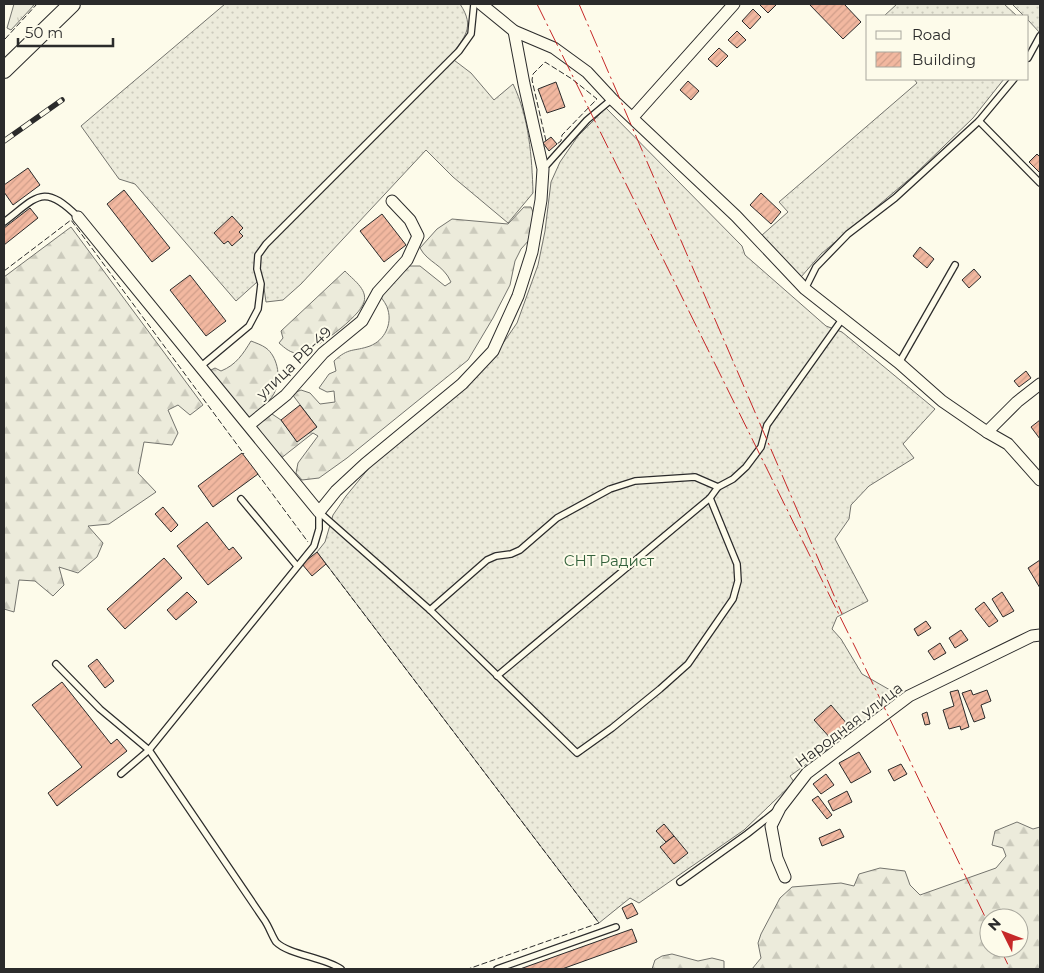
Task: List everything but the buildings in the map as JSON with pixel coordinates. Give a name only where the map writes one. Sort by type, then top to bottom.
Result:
[{"type":"street","points":[[4,70],[72,4]]},
{"type":"street","points":[[481,4],[514,31],[554,48],[587,72],[612,99],[736,216],[805,289],[899,363],[942,401],[1008,444],[1040,480]]},
{"type":"street","points":[[633,117],[734,4]]},
{"type":"street","points":[[78,217],[319,512],[336,491],[365,464],[462,384],[493,351],[518,296],[532,252],[541,200],[543,169],[514,31]]},
{"type":"street","name":"улица РВ-49","points":[[249,425],[286,395],[323,353],[362,321],[378,292],[407,260],[418,236],[410,220],[392,201]]},
{"type":"street","points":[[987,432],[1017,402],[1040,384]]},
{"type":"street","name":"Народная улица","points":[[784,877],[776,858],[771,826],[780,808],[807,773],[909,696],[1032,636],[1040,635]]},
{"type":"lane","points":[[200,366],[248,326],[258,309],[261,284],[257,269],[258,255],[266,244],[459,51],[471,34],[474,4]]},
{"type":"lane","points":[[1029,56],[1040,36]]},
{"type":"lane","points":[[805,289],[816,267],[848,234],[895,198],[979,121],[1013,80]]},
{"type":"lane","points":[[543,169],[587,120],[612,99]]},
{"type":"lane","points":[[979,121],[1040,183]]},
{"type":"lane","points":[[4,222],[34,199],[45,195],[57,198],[78,217]]},
{"type":"lane","points":[[899,363],[956,265]]},
{"type":"lane","points":[[498,676],[710,498],[718,487],[733,479],[746,467],[761,447],[767,425],[843,318]]},
{"type":"lane","points":[[430,610],[487,560],[496,556],[512,554],[520,550],[557,518],[610,489],[635,481],[695,477],[718,487]]},
{"type":"lane","points":[[319,512],[430,610],[577,753],[612,728],[688,664],[734,599],[738,581],[737,564],[710,498]]},
{"type":"lane","points":[[241,500],[298,566]]},
{"type":"lane","points":[[121,774],[149,750],[314,546],[319,529],[319,512]]},
{"type":"lane","points":[[56,664],[100,709],[149,750],[265,921],[276,942],[287,949],[333,963],[341,969]]},
{"type":"lane","points":[[680,882],[780,808]]},
{"type":"lane","points":[[497,969],[616,927]]},
{"type":"green space","points":[[14,4],[35,4],[11,30],[7,28]]},
{"type":"green space","points":[[225,4],[460,4],[465,12],[468,26],[464,38],[450,57],[471,73],[494,100],[513,84],[526,123],[532,165],[533,193],[508,223],[453,177],[426,150],[301,284],[283,300],[266,302],[263,281],[257,282],[236,301],[135,184],[119,179],[81,126]]},
{"type":"green space","points":[[897,4],[1004,4],[1016,15],[885,15]]},
{"type":"green space","points":[[1012,4],[1040,4],[1040,33],[1029,21],[1029,15],[1023,15]]},
{"type":"green space","points":[[915,80],[1003,80],[973,118],[913,176],[821,254],[801,277],[761,236],[788,212],[779,202],[917,83]]},
{"type":"green space","name":"СНТ Радист","points":[[606,108],[742,246],[745,255],[826,326],[842,332],[935,409],[903,444],[914,458],[869,486],[851,505],[849,519],[835,539],[868,601],[837,617],[832,629],[841,639],[862,674],[890,690],[895,700],[790,776],[794,782],[744,830],[639,903],[630,898],[599,923],[317,552],[325,542],[333,515],[369,468],[497,352],[517,323],[538,265],[545,231],[551,182],[560,162],[578,136]]},
{"type":"green space","points":[[524,207],[531,207],[534,215],[530,239],[521,249],[515,261],[510,285],[468,360],[347,458],[319,478],[302,480],[296,473],[298,463],[318,436],[313,433],[280,459],[254,427],[272,414],[281,420],[297,441],[316,426],[292,394],[301,390],[310,393],[320,404],[335,402],[334,391],[327,392],[319,388],[329,374],[336,371],[334,361],[348,352],[370,346],[383,336],[388,326],[389,315],[387,306],[380,296],[408,266],[420,266],[445,286],[451,282],[444,271],[427,257],[420,248],[437,229],[452,219],[508,224]]},
{"type":"green space","points":[[71,227],[203,405],[190,415],[178,405],[168,410],[178,433],[172,445],[144,442],[138,473],[156,492],[109,524],[88,526],[103,543],[97,557],[78,573],[59,567],[64,585],[53,596],[35,581],[19,580],[14,612],[4,609],[4,277]]},
{"type":"green space","points":[[345,271],[359,285],[365,297],[361,308],[355,316],[325,340],[306,351],[293,353],[279,343],[283,338],[281,331]]},
{"type":"green space","points":[[251,341],[266,348],[273,356],[278,378],[272,397],[249,418],[209,371],[215,368],[221,371],[231,366],[242,355]]},
{"type":"green space","points":[[1017,822],[1033,829],[1040,827],[1040,969],[752,969],[761,958],[758,943],[761,934],[780,898],[792,887],[841,883],[854,886],[859,874],[880,868],[905,871],[910,885],[920,895],[996,868],[1006,856],[1003,848],[992,845],[995,831]]},
{"type":"green space","points":[[672,954],[698,961],[712,958],[724,961],[724,969],[652,969],[655,960]]},
{"type":"railway","points":[[4,141],[62,100]]},
{"type":"fence","points":[[5,39],[37,4]]},
{"type":"fence","points":[[546,141],[532,80],[533,74],[545,62],[572,79],[597,99],[562,135],[561,141],[557,144]]},
{"type":"fence","points":[[4,271],[71,220],[244,454]]},
{"type":"fence","points":[[257,473],[308,542]]},
{"type":"fence","points":[[326,564],[599,923],[468,969]]},
{"type":"power","points":[[537,4],[859,655],[981,908]]},
{"type":"power","points":[[579,4],[842,614]]},
{"type":"power","points":[[1005,958],[1010,969]]}]
